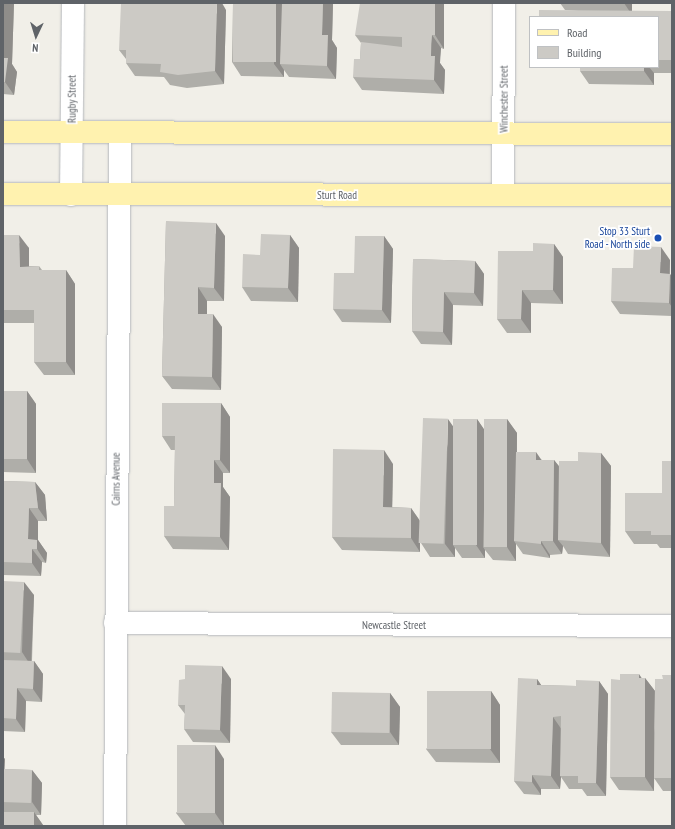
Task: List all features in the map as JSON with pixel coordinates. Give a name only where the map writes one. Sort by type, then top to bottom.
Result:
[{"type":"main road","points":[[3,132],[672,134]]},
{"type":"main road","name":"Sturt Road","points":[[3,194],[119,196],[672,195]]},
{"type":"street","name":"Rugby Street","points":[[71,195],[73,3]]},
{"type":"street","name":"Winchester Street","points":[[503,195],[504,3]]},
{"type":"street","name":"Cairns Avenue","points":[[115,826],[115,623],[120,132]]},
{"type":"street","name":"Newcastle Street","points":[[115,623],[672,626]]},
{"type":"building","points":[[3,3],[4,3],[3,58]]},
{"type":"building","points":[[121,3],[217,3],[215,71],[178,75],[160,72],[161,64],[126,63],[126,50],[119,50]]},
{"type":"building","points":[[233,3],[276,3],[276,62],[233,62]]},
{"type":"building","points":[[282,3],[323,3],[322,35],[328,35],[327,66],[280,64]]},
{"type":"building","points":[[360,3],[435,3],[435,35],[432,35],[431,44],[431,56],[435,56],[434,80],[353,77],[354,59],[360,59],[361,42],[402,47],[402,37],[355,35]]},
{"type":"building","points":[[539,10],[672,11],[672,60],[659,60],[659,16],[539,16]]},
{"type":"building","points":[[3,58],[8,58],[5,82],[3,82]]},
{"type":"building","points":[[580,68],[644,68],[644,71],[580,71]]},
{"type":"building","points":[[166,221],[216,223],[214,288],[198,287],[198,314],[213,314],[212,377],[162,376]]},
{"type":"building","points":[[261,234],[290,235],[288,288],[242,287],[243,254],[260,255]]},
{"type":"building","points":[[3,235],[19,235],[20,267],[39,266],[39,270],[66,270],[66,362],[34,362],[34,310],[3,310]]},
{"type":"building","points":[[355,236],[384,236],[382,310],[333,309],[334,273],[354,273]]},
{"type":"building","points":[[533,243],[554,244],[553,290],[522,290],[521,319],[497,319],[498,251],[533,251]]},
{"type":"building","points":[[634,246],[661,247],[660,273],[670,274],[669,303],[611,301],[612,268],[633,268]]},
{"type":"building","points":[[413,259],[475,261],[474,293],[444,292],[443,332],[412,331]]},
{"type":"building","points":[[3,391],[27,391],[27,459],[3,459]]},
{"type":"building","points":[[162,403],[221,403],[220,460],[214,460],[214,483],[221,483],[220,537],[164,536],[164,506],[174,506],[175,436],[162,436]]},
{"type":"building","points":[[423,418],[448,419],[444,544],[419,543]]},
{"type":"building","points":[[453,419],[477,419],[477,545],[453,545]]},
{"type":"building","points":[[484,419],[507,419],[507,547],[484,547]]},
{"type":"building","points":[[333,449],[384,450],[383,507],[411,508],[411,538],[332,537]]},
{"type":"building","points":[[516,452],[536,452],[536,460],[554,460],[553,541],[541,541],[541,544],[514,541]]},
{"type":"building","points":[[578,452],[601,453],[601,543],[558,540],[559,461],[578,461]]},
{"type":"building","points":[[662,461],[672,461],[672,535],[651,535],[651,531],[625,531],[625,493],[662,493]]},
{"type":"building","points":[[3,481],[35,482],[38,508],[29,508],[28,539],[37,540],[37,549],[32,549],[32,563],[3,562]]},
{"type":"building","points":[[3,581],[24,582],[20,653],[3,652]]},
{"type":"building","points":[[3,660],[34,661],[33,689],[17,688],[16,719],[3,718]]},
{"type":"building","points":[[185,665],[222,666],[220,730],[184,729],[185,705],[178,705],[179,680],[185,679]]},
{"type":"building","points":[[620,674],[639,674],[639,678],[645,678],[645,777],[610,777],[611,679],[620,680]]},
{"type":"building","points":[[662,675],[672,675],[672,778],[654,778],[655,679],[663,679]]},
{"type":"building","points":[[518,678],[537,679],[537,685],[576,686],[576,680],[599,681],[596,783],[578,783],[578,776],[560,776],[561,716],[553,717],[551,776],[532,775],[532,782],[514,781]]},
{"type":"building","points":[[427,691],[491,691],[491,749],[427,749]]},
{"type":"building","points":[[332,692],[390,693],[389,733],[331,732]]},
{"type":"building","points":[[177,745],[215,745],[215,813],[177,813]]},
{"type":"building","points":[[3,769],[32,770],[31,803],[3,802]]},
{"type":"building","points":[[3,812],[34,812],[34,826],[3,826]]},
{"type":"place","name":"Stop 33 Sturt Road - North side","points":[[658,238]]}]
